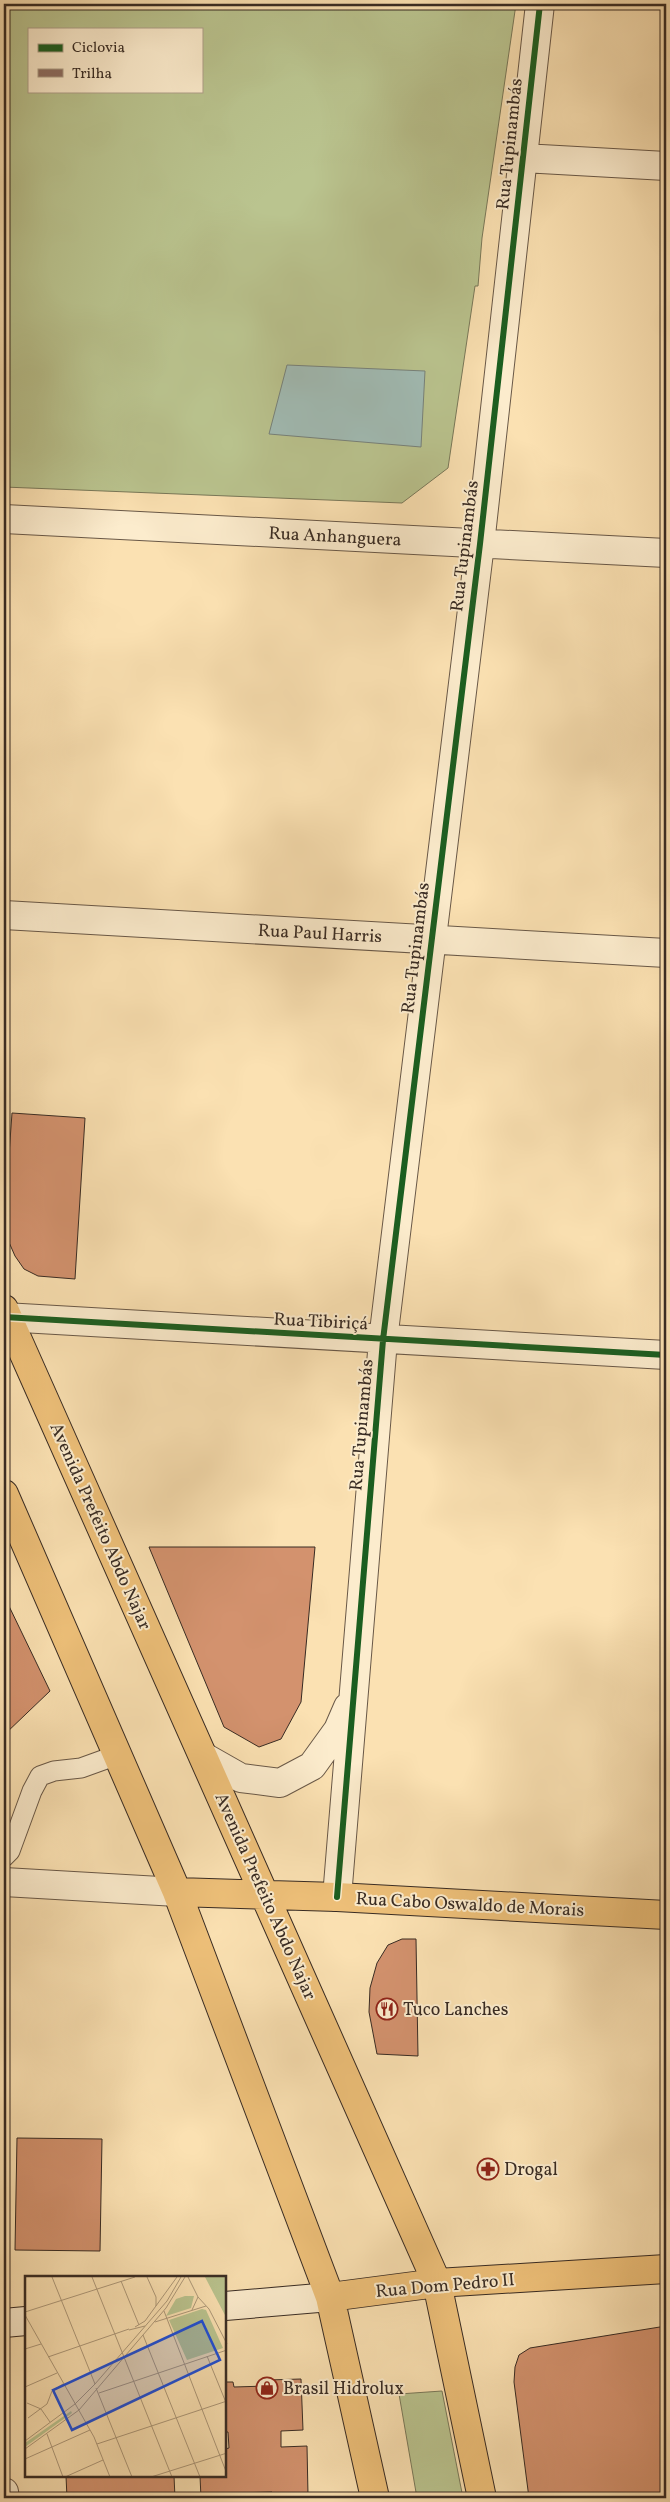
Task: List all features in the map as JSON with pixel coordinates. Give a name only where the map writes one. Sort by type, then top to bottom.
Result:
[{"type":"main road","name":"Avenida Prefeito Abdo Najar","points":[[5,1314],[266,1894],[438,2283],[482,2498]]},
{"type":"main road","points":[[4,1494],[177,1892],[330,2297],[375,2498]]},
{"type":"main road","name":"Rua Cabo Oswaldo de Morais","points":[[177,1892],[337,1897],[666,1915]]},
{"type":"main road","name":"Rua Dom Pedro II","points":[[330,2297],[438,2283],[666,2269]]},
{"type":"street","name":"Rua Tupinambás","points":[[337,1897],[383,1340],[480,544],[540,4]]},
{"type":"street","points":[[523,158],[666,166]]},
{"type":"street","name":"Rua Anhanguera","points":[[4,519],[666,553]]},
{"type":"street","name":"Rua Paul Harris","points":[[4,915],[666,953]]},
{"type":"street","name":"Rua Tibiriçá","points":[[5,1314],[383,1340],[666,1355]]},
{"type":"street","name":"Rua Tupinambás","points":[[204,1757],[241,1778],[280,1783],[312,1766],[338,1730],[354,1694]]},
{"type":"street","name":"Rua Cabo Oswaldo de Morais","points":[[4,1882],[177,1892]]},
{"type":"street","name":"Rua Dom Pedro II","points":[[226,2306],[330,2297]]},
{"type":"street","points":[[4,2323],[25,2321]]},
{"type":"street","points":[[4,2492],[5,2498]]},
{"type":"lane","points":[[4,1857],[10,1851],[32,1791],[40,1776],[54,1771],[81,1768],[117,1755]]},
{"type":"green space","points":[[4,4],[516,4],[482,238],[478,286],[475,286],[448,468],[402,503],[4,487]]},
{"type":"green space","points":[[442,2391],[463,2498],[417,2498],[399,2394]]},
{"type":"water","points":[[287,365],[425,371],[421,447],[269,434]]},
{"type":"building","points":[[12,1113],[85,1118],[75,1279],[38,1276],[24,1269],[15,1256],[4,1231],[4,1197],[6,1197]]},
{"type":"building","points":[[149,1547],[315,1547],[301,1702],[281,1739],[259,1747],[224,1727]]},
{"type":"building","points":[[4,1602],[7,1602],[50,1691],[4,1735]]},
{"type":"building","points":[[402,1939],[416,1939],[418,2056],[377,2054],[369,2012],[370,1988],[377,1963],[388,1945]]},
{"type":"building","points":[[17,2138],[102,2139],[100,2251],[15,2250]]},
{"type":"building","points":[[666,2326],[666,2498],[529,2498],[514,2382],[515,2367],[519,2355],[530,2348]]},
{"type":"building","points":[[301,2379],[303,2430],[281,2431],[281,2447],[307,2446],[308,2495],[274,2496],[272,2492],[236,2493],[236,2498],[201,2498],[200,2477],[226,2477],[226,2449],[229,2448],[228,2432],[226,2432],[226,2382],[233,2382],[234,2387],[267,2386],[268,2380]]},
{"type":"building","points":[[66,2477],[174,2477],[175,2498],[67,2498]]},
{"type":"marked path","points":[[4,2492],[5,2498]]},
{"type":"cycle path","points":[[337,1897],[383,1340],[480,544],[540,4]]},
{"type":"cycle path","points":[[4,1317],[666,1355]]},
{"type":"place","name":"Tuco Lanches","points":[[387,2009]]},
{"type":"place","name":"Drogal","points":[[488,2169]]},
{"type":"place","name":"Brasil Hidrolux","points":[[267,2388]]}]
